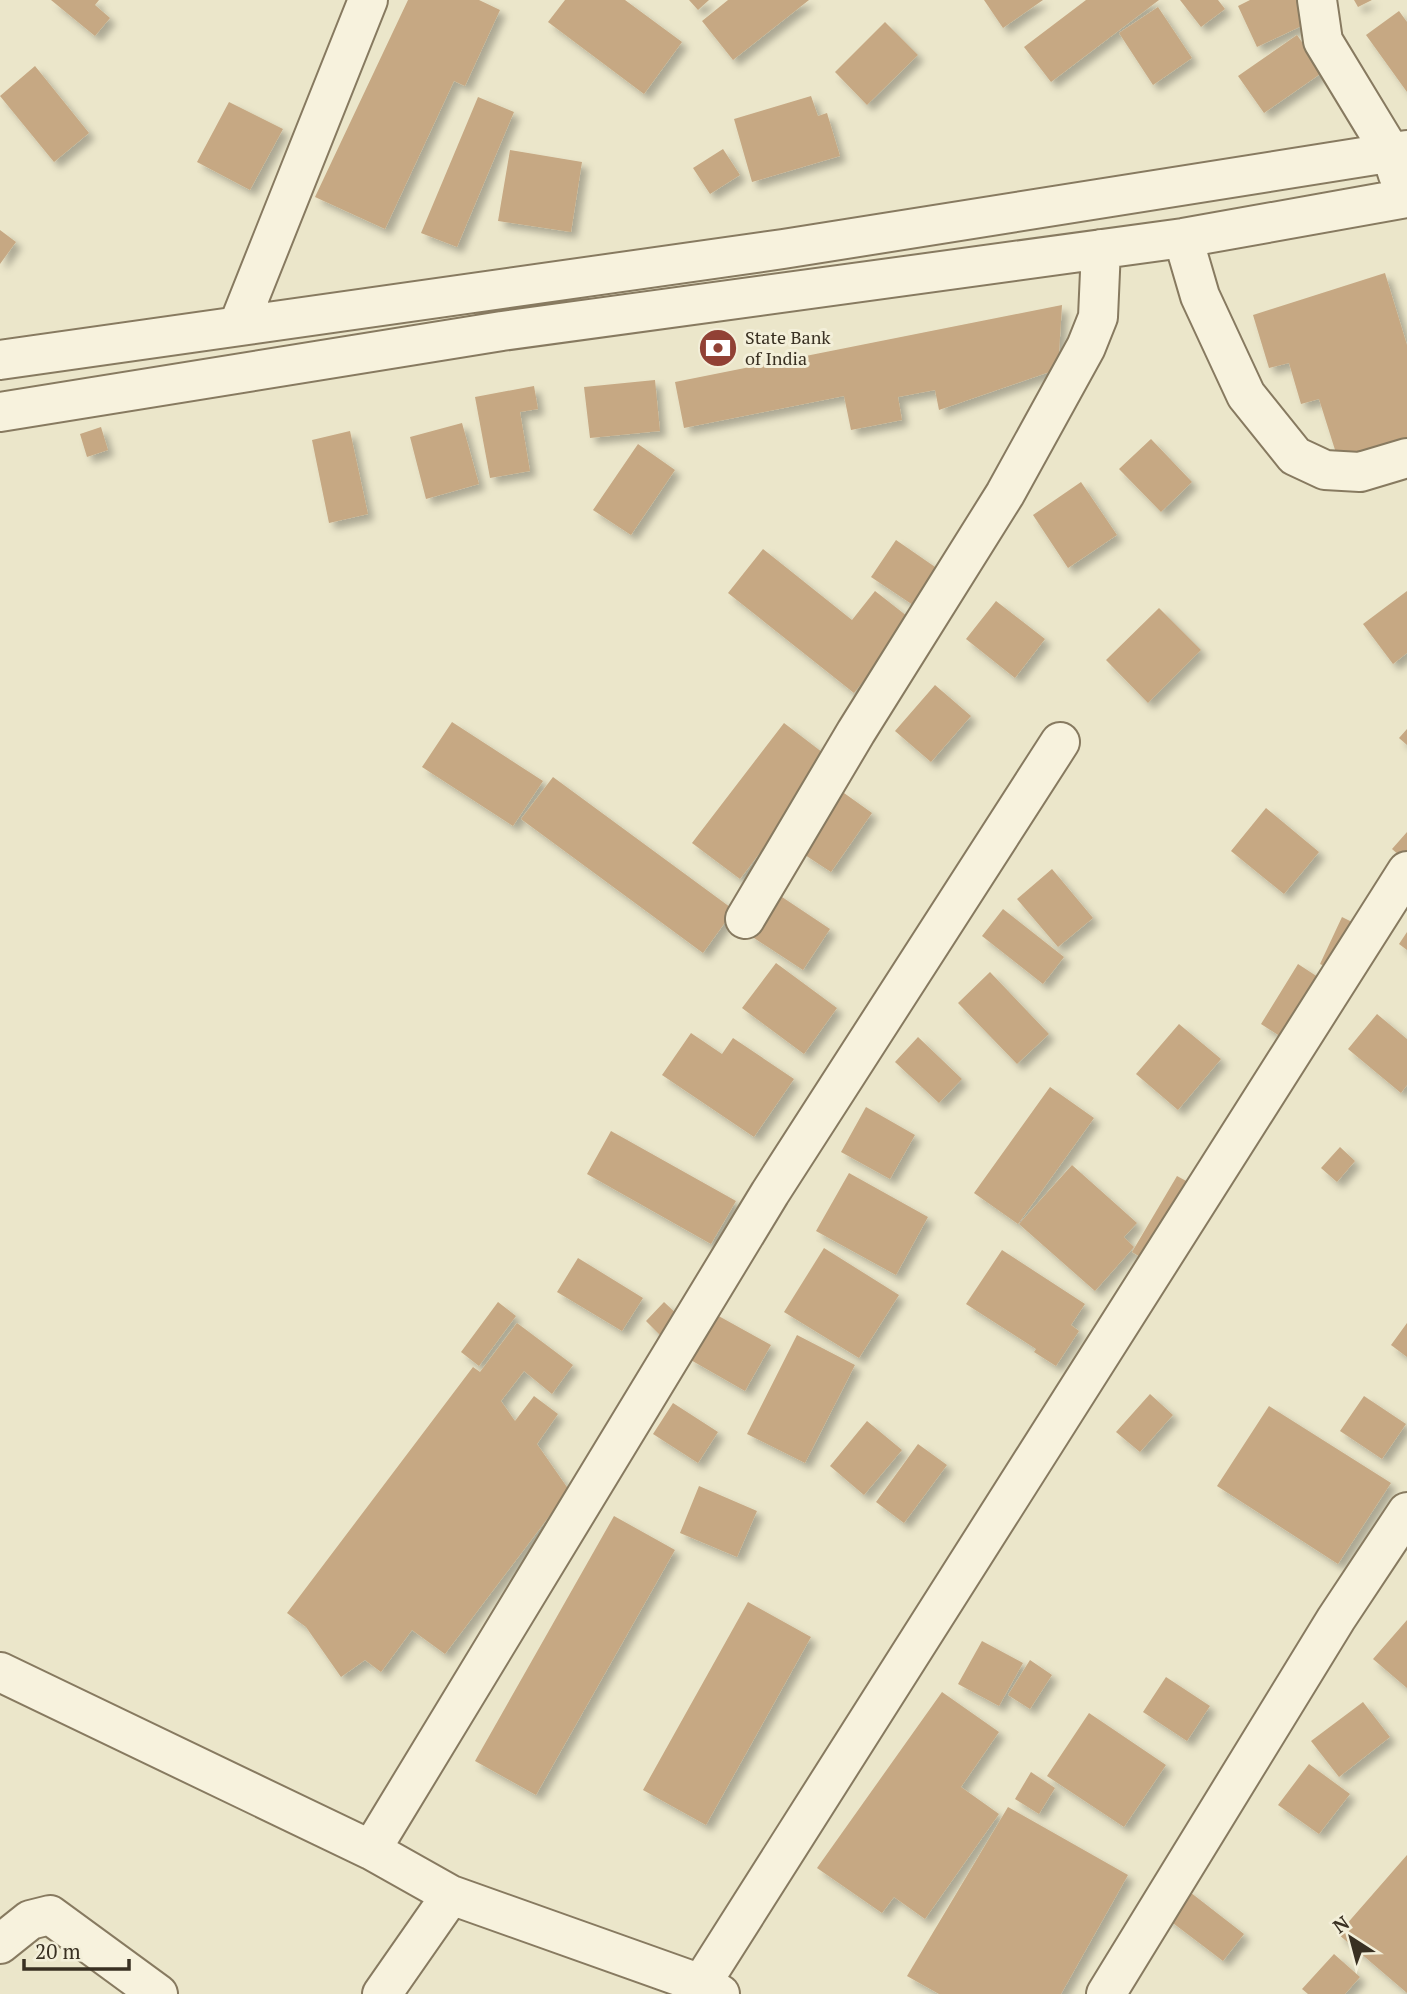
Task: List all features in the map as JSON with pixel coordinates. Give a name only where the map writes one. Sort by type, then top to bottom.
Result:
[{"type":"street","points":[[238,326],[368,0]]},
{"type":"street","points":[[0,412],[502,331],[1183,238],[1406,200],[1399,151],[1323,41],[1317,0]]},
{"type":"street","points":[[0,360],[783,249],[1399,151]]},
{"type":"street","points":[[1183,238],[1200,296],[1246,395],[1295,456],[1325,470],[1360,472],[1407,458]]},
{"type":"street","points":[[783,249],[785,291]]},
{"type":"street","points":[[746,919],[856,732],[1004,494],[1086,347],[1098,317],[1101,249]]},
{"type":"street","points":[[371,1850],[770,1193],[1060,742]]},
{"type":"street","points":[[0,1672],[371,1850],[452,1895],[710,1989],[1407,871]]},
{"type":"street","points":[[1105,1994],[1336,1619],[1407,1512]]},
{"type":"street","points":[[382,1994],[452,1895]]},
{"type":"street","points":[[0,1944],[30,1920],[50,1915],[159,1994]]},
{"type":"building","points":[[51,0],[99,0],[95,5],[110,18],[95,36]]},
{"type":"building","points":[[408,0],[479,0],[500,10],[465,86],[454,81],[385,229],[315,197]]},
{"type":"building","points":[[565,0],[625,0],[682,42],[644,94],[548,22]]},
{"type":"building","points":[[689,0],[709,0],[698,10]]},
{"type":"building","points":[[728,0],[809,0],[733,60],[702,21]]},
{"type":"building","points":[[984,0],[1043,0],[1003,28]]},
{"type":"building","points":[[1086,0],[1159,0],[1051,82],[1024,47]]},
{"type":"building","points":[[1180,0],[1218,0],[1225,9],[1201,27]]},
{"type":"building","points":[[1250,0],[1297,0],[1308,23],[1257,47],[1238,6]]},
{"type":"building","points":[[1354,0],[1372,0],[1358,7]]},
{"type":"building","points":[[1158,7],[1192,58],[1153,85],[1119,33]]},
{"type":"building","points":[[1399,11],[1407,22],[1407,92],[1366,35]]},
{"type":"building","points":[[885,22],[918,55],[867,105],[835,72]]},
{"type":"building","points":[[1297,35],[1323,72],[1264,113],[1238,76]]},
{"type":"building","points":[[35,66],[89,133],[54,162],[0,96]]},
{"type":"building","points":[[811,96],[818,116],[827,113],[840,156],[752,182],[734,119]]},
{"type":"building","points":[[478,97],[514,112],[457,247],[421,233]]},
{"type":"building","points":[[229,102],[283,129],[250,190],[197,162]]},
{"type":"building","points":[[723,149],[740,175],[710,194],[693,168]]},
{"type":"building","points":[[510,150],[582,162],[571,232],[498,221]]},
{"type":"building","points":[[0,230],[16,242],[0,264]]},
{"type":"building","points":[[1385,273],[1407,345],[1407,448],[1341,469],[1319,399],[1301,404],[1289,363],[1269,368],[1253,315]]},
{"type":"building","points":[[1062,305],[1058,369],[939,410],[935,390],[898,397],[902,420],[851,430],[844,396],[684,428],[675,382]]},
{"type":"building","points":[[655,380],[660,431],[590,438],[584,387]]},
{"type":"building","points":[[534,386],[538,409],[520,412],[530,471],[490,478],[475,397]]},
{"type":"building","points":[[462,423],[479,484],[426,499],[410,437]]},
{"type":"building","points":[[101,427],[108,450],[87,457],[80,434]]},
{"type":"building","points":[[350,431],[368,514],[329,523],[312,440]]},
{"type":"building","points":[[1151,439],[1192,482],[1161,512],[1119,469]]},
{"type":"building","points":[[638,444],[675,470],[631,535],[593,510]]},
{"type":"building","points":[[1081,482],[1117,535],[1068,568],[1033,515]]},
{"type":"building","points":[[896,540],[938,569],[913,605],[871,577]]},
{"type":"building","points":[[763,549],[852,620],[875,591],[912,620],[854,693],[728,593]]},
{"type":"building","points":[[1407,591],[1407,653],[1393,664],[1363,624]]},
{"type":"building","points":[[996,601],[1045,639],[1015,678],[966,639]]},
{"type":"building","points":[[1159,608],[1201,650],[1148,703],[1106,660]]},
{"type":"building","points":[[935,685],[971,716],[931,762],[895,731]]},
{"type":"building","points":[[452,722],[543,781],[513,826],[422,767]]},
{"type":"building","points":[[784,723],[831,759],[740,879],[692,843]]},
{"type":"building","points":[[1407,729],[1407,745],[1399,738]]},
{"type":"building","points":[[553,777],[734,910],[703,953],[521,819]]},
{"type":"building","points":[[844,793],[872,813],[831,872],[802,853]]},
{"type":"building","points":[[1266,808],[1319,852],[1284,894],[1231,851]]},
{"type":"building","points":[[1407,832],[1407,862],[1392,849]]},
{"type":"building","points":[[1052,869],[1093,918],[1058,947],[1017,899]]},
{"type":"building","points":[[776,893],[830,929],[803,970],[748,934]]},
{"type":"building","points":[[1003,909],[1064,957],[1043,984],[982,936]]},
{"type":"building","points":[[1342,917],[1362,927],[1341,974],[1320,964]]},
{"type":"building","points":[[1407,932],[1407,950],[1399,944]]},
{"type":"building","points":[[776,963],[837,1008],[804,1054],[742,1008]]},
{"type":"building","points":[[1298,964],[1324,981],[1286,1040],[1261,1024]]},
{"type":"building","points":[[990,972],[1049,1034],[1017,1064],[958,1003]]},
{"type":"building","points":[[1377,1014],[1407,1039],[1407,1085],[1401,1093],[1348,1049]]},
{"type":"building","points":[[1179,1024],[1221,1059],[1178,1110],[1136,1074]]},
{"type":"building","points":[[691,1033],[722,1054],[733,1038],[794,1079],[754,1137],[662,1075]]},
{"type":"building","points":[[918,1037],[962,1079],[939,1103],[895,1062]]},
{"type":"building","points":[[1050,1087],[1094,1118],[1018,1224],[974,1193]]},
{"type":"building","points":[[866,1107],[915,1135],[890,1179],[841,1152]]},
{"type":"building","points":[[611,1131],[736,1201],[711,1244],[587,1174]]},
{"type":"building","points":[[1340,1147],[1355,1161],[1337,1182],[1321,1168]]},
{"type":"building","points":[[1072,1165],[1137,1223],[1124,1237],[1134,1247],[1095,1291],[1019,1224]]},
{"type":"building","points":[[849,1173],[928,1217],[896,1275],[816,1231]]},
{"type":"building","points":[[1177,1176],[1201,1189],[1155,1266],[1132,1252]]},
{"type":"building","points":[[824,1248],[899,1295],[859,1358],[784,1312]]},
{"type":"building","points":[[1002,1250],[1085,1304],[1071,1325],[1079,1331],[1056,1366],[1034,1352],[1036,1349],[966,1304]]},
{"type":"building","points":[[578,1258],[643,1298],[622,1331],[557,1292]]},
{"type":"building","points":[[498,1302],[516,1316],[479,1366],[461,1352]]},
{"type":"building","points":[[664,1302],[680,1317],[661,1336],[646,1321]]},
{"type":"building","points":[[715,1314],[771,1345],[745,1391],[689,1359]]},
{"type":"building","points":[[517,1323],[573,1365],[552,1394],[524,1371],[501,1401],[515,1421],[534,1396],[558,1414],[537,1444],[569,1490],[445,1654],[412,1630],[381,1672],[365,1660],[341,1677],[306,1627],[287,1613],[473,1367],[480,1372]]},
{"type":"building","points":[[1407,1323],[1407,1357],[1391,1345]]},
{"type":"building","points":[[797,1335],[855,1365],[805,1463],[747,1434]]},
{"type":"building","points":[[1150,1394],[1173,1415],[1140,1452],[1116,1432]]},
{"type":"building","points":[[1364,1396],[1406,1424],[1382,1459],[1340,1431]]},
{"type":"building","points":[[673,1403],[718,1432],[698,1463],[653,1434]]},
{"type":"building","points":[[1269,1406],[1391,1483],[1338,1564],[1217,1486]]},
{"type":"building","points":[[867,1421],[902,1450],[864,1495],[830,1466]]},
{"type":"building","points":[[918,1444],[947,1465],[904,1523],[876,1502]]},
{"type":"building","points":[[699,1486],[757,1511],[737,1557],[680,1533]]},
{"type":"building","points":[[614,1516],[675,1550],[536,1795],[475,1761]]},
{"type":"building","points":[[748,1602],[811,1637],[706,1825],[643,1790]]},
{"type":"building","points":[[1407,1620],[1407,1688],[1373,1659]]},
{"type":"building","points":[[982,1641],[1023,1663],[999,1706],[958,1684]]},
{"type":"building","points":[[1030,1660],[1052,1675],[1030,1709],[1008,1695]]},
{"type":"building","points":[[1166,1677],[1210,1706],[1187,1741],[1143,1712]]},
{"type":"building","points":[[942,1692],[999,1732],[961,1787],[999,1814],[925,1919],[894,1897],[882,1913],[817,1868]]},
{"type":"building","points":[[1363,1702],[1390,1737],[1339,1777],[1311,1741]]},
{"type":"building","points":[[1089,1713],[1166,1765],[1124,1827],[1047,1776]]},
{"type":"building","points":[[1309,1764],[1350,1794],[1319,1834],[1278,1805]]},
{"type":"building","points":[[1031,1772],[1055,1788],[1039,1814],[1015,1799]]},
{"type":"building","points":[[1008,1807],[1128,1875],[1061,1994],[939,1994],[907,1976]]},
{"type":"building","points":[[1407,1855],[1407,1993],[1338,1934]]},
{"type":"building","points":[[1186,1889],[1244,1934],[1223,1961],[1165,1917]]},
{"type":"building","points":[[1334,1954],[1360,1977],[1345,1994],[1308,1994],[1302,1989]]},
{"type":"place","name":"State Bank of India","points":[[718,348]]}]
